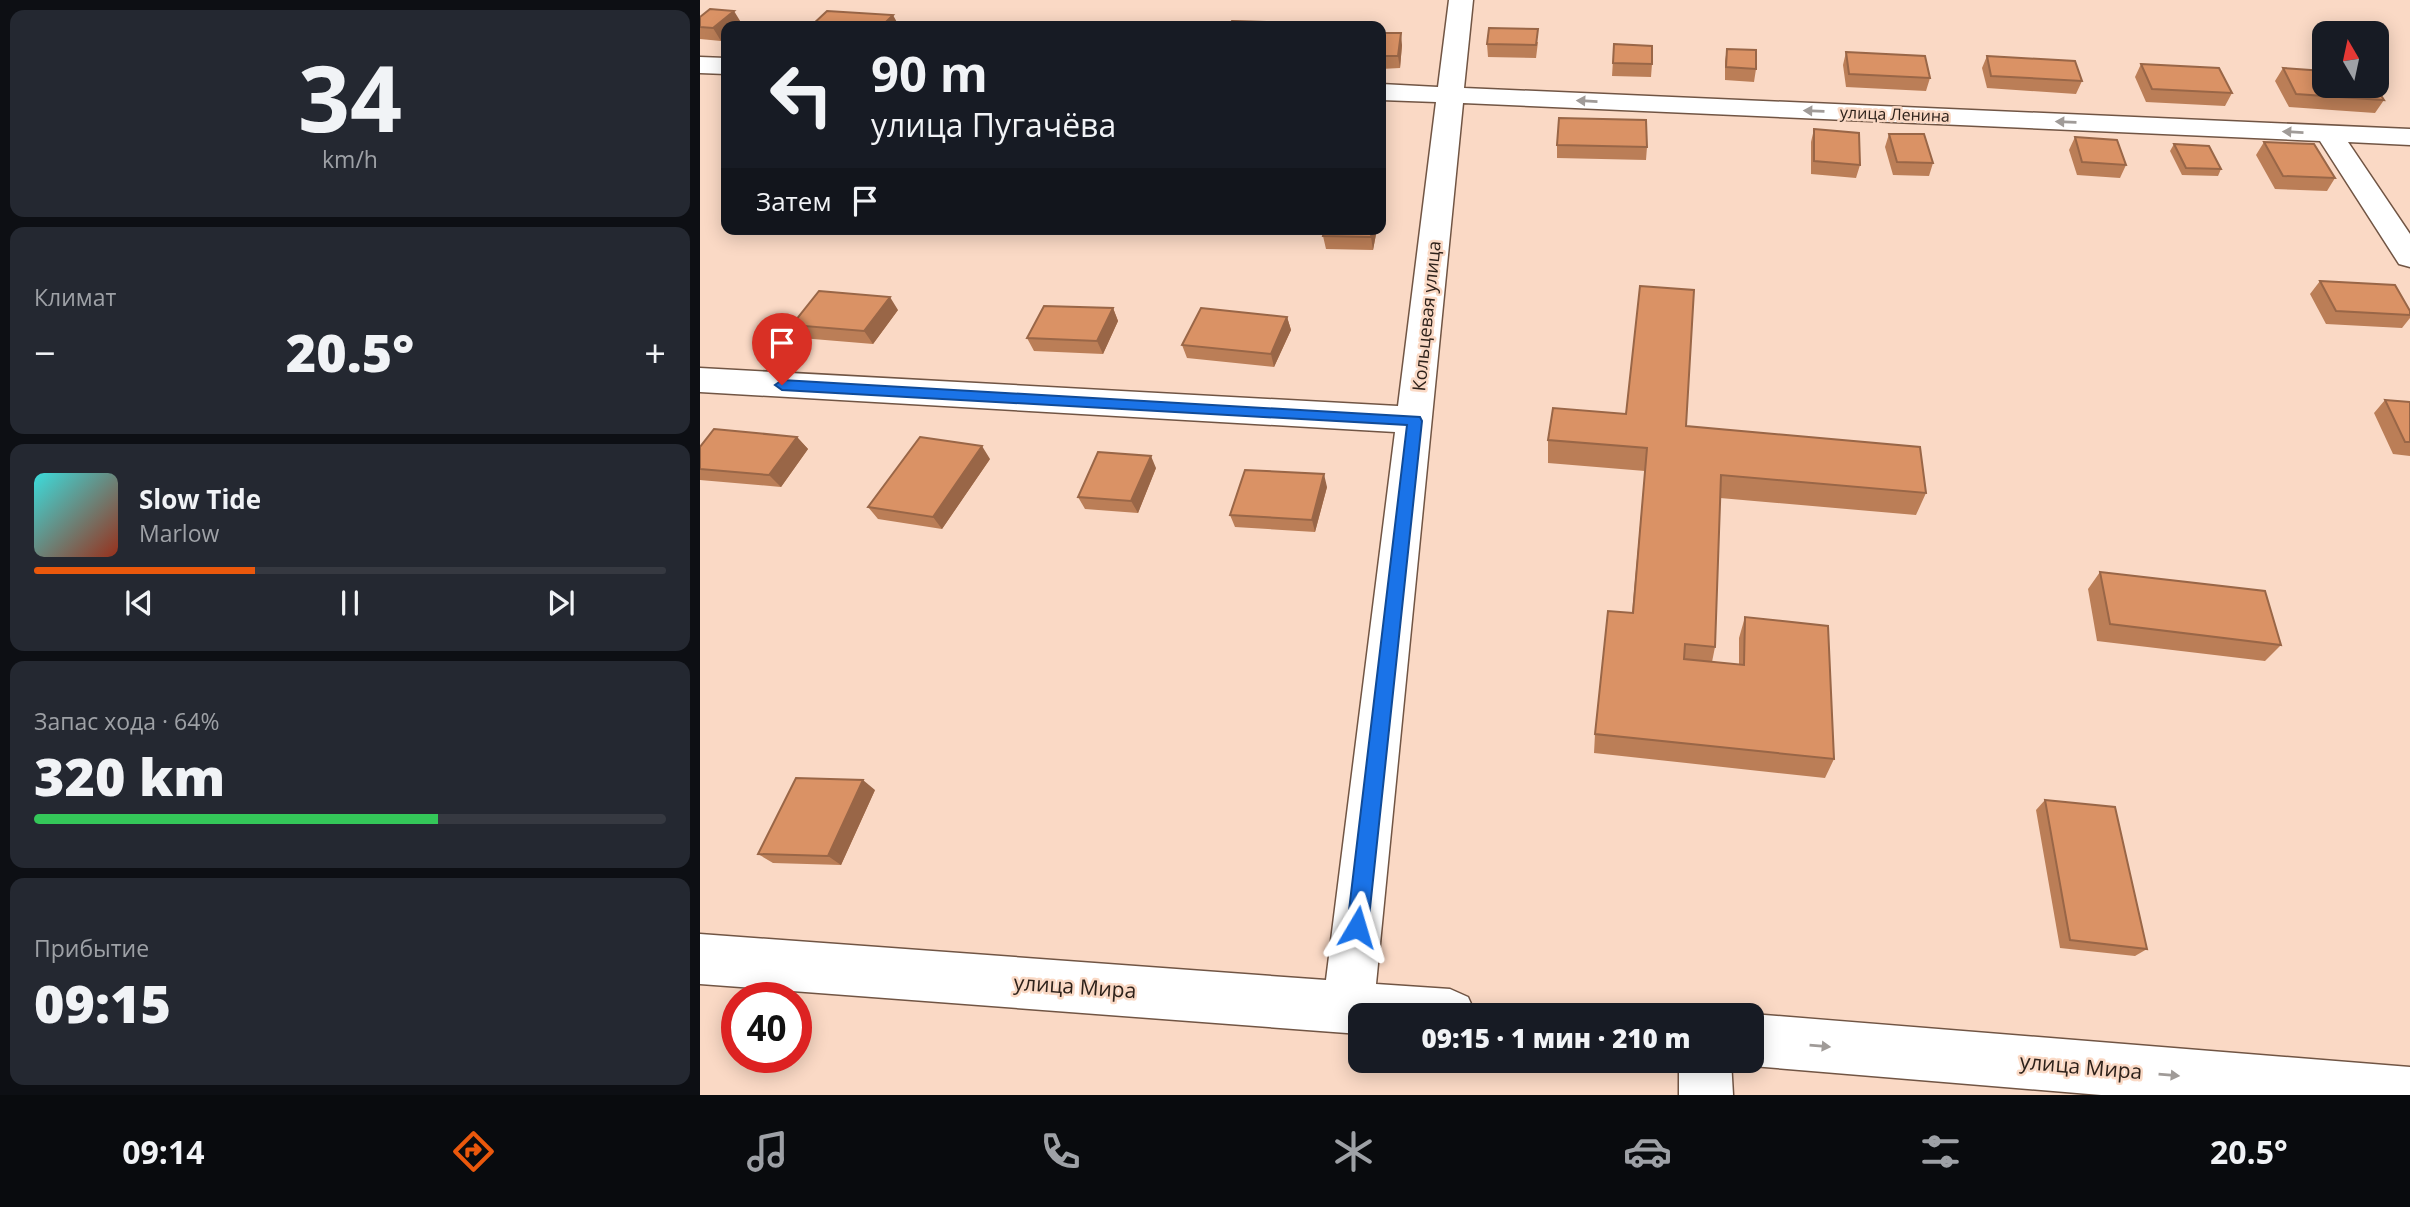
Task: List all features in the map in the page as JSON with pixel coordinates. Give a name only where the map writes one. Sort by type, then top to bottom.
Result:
[{"type":"street","name":"Кольцевая улица","points":[[1349,1003],[1461,0]]},
{"type":"street","points":[[700,65],[721,66]]},
{"type":"street","name":"улица Ленина","points":[[1386,92],[2410,137]]},
{"type":"street","points":[[2328,133],[2410,257]]},
{"type":"street","points":[[700,380],[1415,421]]},
{"type":"street","name":"улица Мира","points":[[700,959],[1348,1006]]},
{"type":"street","name":"улица Мира","points":[[1764,1041],[2410,1094]]},
{"type":"street","points":[[1705,1073],[1706,1095]]},
{"type":"building","points":[[710,9],[734,11],[713,28],[700,27],[700,17]]},
{"type":"building","points":[[827,11],[893,15],[887,21],[816,21]]},
{"type":"building","points":[[1489,28],[1538,29],[1536,45],[1487,44]]},
{"type":"building","points":[[1386,33],[1401,33],[1398,56],[1386,56]]},
{"type":"building","points":[[1614,44],[1652,46],[1652,64],[1613,63]]},
{"type":"building","points":[[1727,49],[1756,50],[1756,69],[1726,67]]},
{"type":"building","points":[[1846,52],[1925,56],[1930,78],[1849,74]]},
{"type":"building","points":[[1987,56],[2075,61],[2082,81],[1991,76]]},
{"type":"building","points":[[2141,64],[2219,68],[2232,93],[2152,89]]},
{"type":"building","points":[[2283,68],[2312,70],[2312,95],[2296,94]]},
{"type":"building","points":[[1559,118],[1646,120],[1647,147],[1557,145]]},
{"type":"building","points":[[1814,129],[1859,133],[1860,165],[1814,161]]},
{"type":"building","points":[[1889,134],[1924,134],[1933,163],[1897,162]]},
{"type":"building","points":[[2075,137],[2117,140],[2126,165],[2082,162]]},
{"type":"building","points":[[2264,142],[2314,144],[2335,178],[2283,176]]},
{"type":"building","points":[[2174,144],[2209,146],[2221,169],[2186,168]]},
{"type":"building","points":[[1323,235],[1371,235],[1371,237]]},
{"type":"building","points":[[2320,281],[2395,285],[2410,315],[2336,311]]},
{"type":"building","points":[[1640,286],[1694,290],[1686,426],[1920,447],[1926,493],[1721,475],[1715,647],[1685,644],[1684,659],[1744,665],[1745,617],[1828,626],[1834,759],[1595,734],[1608,611],[1633,613],[1647,448],[1548,440],[1553,408],[1626,414]]},
{"type":"building","points":[[819,291],[890,297],[864,331],[792,325]]},
{"type":"building","points":[[1044,306],[1113,308],[1097,341],[1027,338]]},
{"type":"building","points":[[1201,308],[1287,317],[1271,354],[1182,345]]},
{"type":"building","points":[[2385,400],[2410,402],[2410,442],[2405,442]]},
{"type":"building","points":[[714,429],[797,437],[769,475],[700,469],[700,447]]},
{"type":"building","points":[[920,437],[982,446],[933,517],[868,507]]},
{"type":"building","points":[[1098,452],[1151,456],[1131,501],[1078,497]]},
{"type":"building","points":[[1245,470],[1324,474],[1312,520],[1230,515]]},
{"type":"building","points":[[2100,572],[2265,591],[2281,645],[2110,624]]},
{"type":"building","points":[[796,778],[863,780],[828,856],[758,854]]},
{"type":"building","points":[[2045,800],[2115,807],[2147,949],[2070,940]]},
{"type":"route","points":[[782,385],[1415,421],[1357,927]]}]
